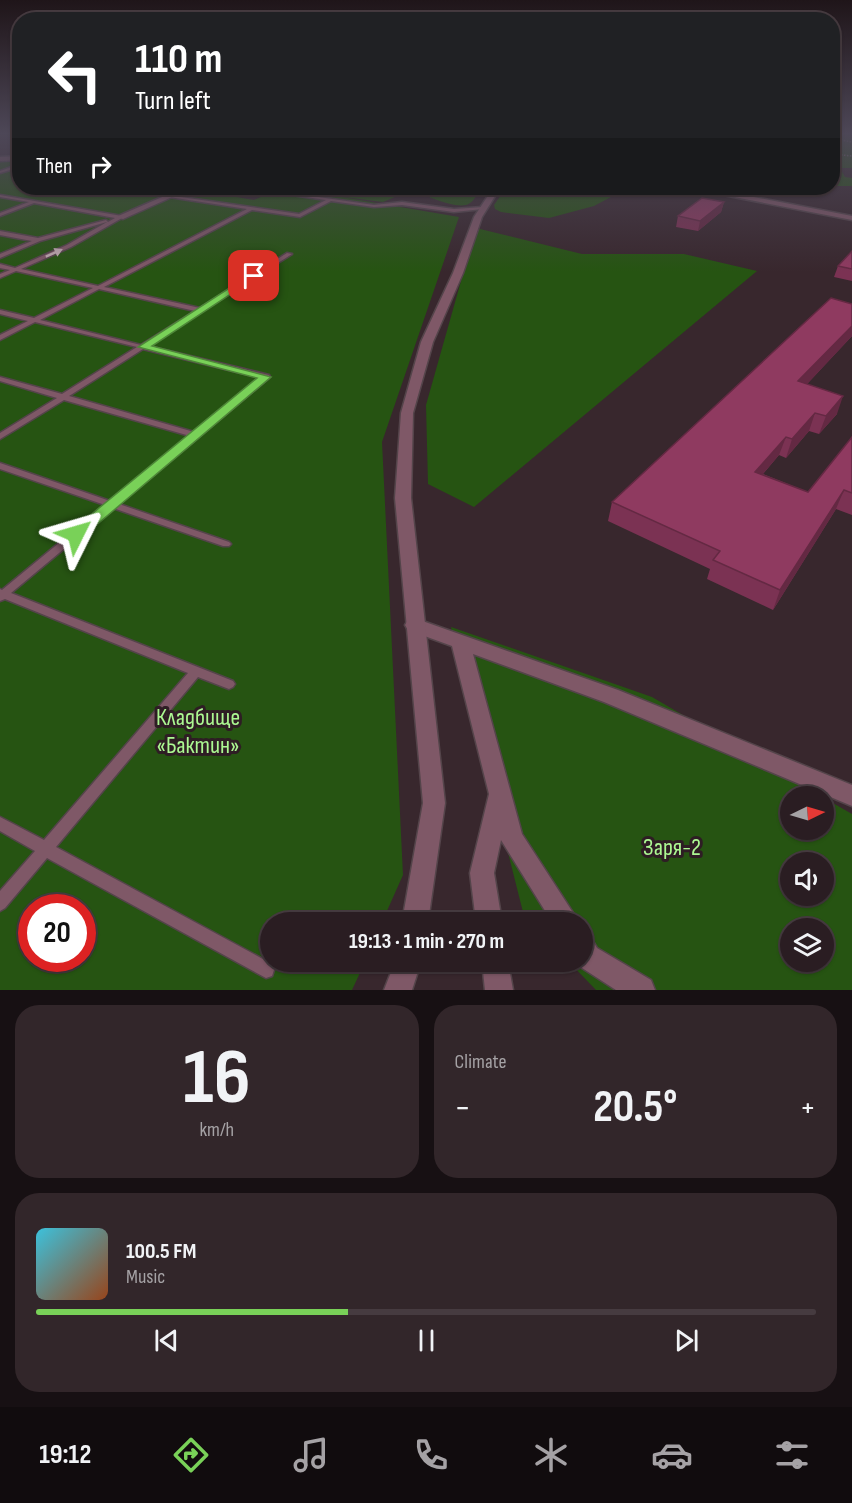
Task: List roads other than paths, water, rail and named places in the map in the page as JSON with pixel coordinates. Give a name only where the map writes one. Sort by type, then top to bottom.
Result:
[{"type":"street","points":[[417,912],[434,802],[414,625],[403,498],[407,413],[427,342],[458,273],[483,208],[491,195]]},
{"type":"street","points":[[734,195],[852,218]]},
{"type":"street","points":[[120,217],[170,196]]},
{"type":"street","points":[[414,625],[611,696],[852,796]]},
{"type":"street","points":[[460,641],[512,839],[559,912]]},
{"type":"street","points":[[488,912],[482,873],[499,795]]},
{"type":"street","points":[[593,960],[640,990]]},
{"type":"street","points":[[398,990],[404,972]]},
{"type":"street","points":[[496,972],[499,990]]},
{"type":"lane","points":[[0,195],[120,217]]},
{"type":"lane","points":[[298,195],[374,206],[388,203],[414,204],[451,210],[483,208]]},
{"type":"lane","points":[[170,196],[300,216],[330,200]]},
{"type":"lane","points":[[0,215],[36,201]]},
{"type":"lane","points":[[0,338],[253,208]]},
{"type":"lane","points":[[0,256],[38,240],[120,217]]},
{"type":"lane","points":[[0,276],[69,246],[120,217]]},
{"type":"lane","points":[[0,233],[38,240]]},
{"type":"lane","points":[[0,438],[289,254]]},
{"type":"lane","points":[[0,266],[201,310]]},
{"type":"lane","points":[[0,312],[266,377],[1,595],[229,684]]},
{"type":"lane","points":[[0,379],[196,435]]},
{"type":"lane","points":[[0,466],[226,544]]},
{"type":"lane","points":[[0,903],[196,671]]},
{"type":"lane","points":[[0,824],[260,967]]},
{"type":"park label","name":"Кладбище «Бактин»","points":[[198,731]]},
{"type":"park label","name":"Заря-2","points":[[672,847]]}]
